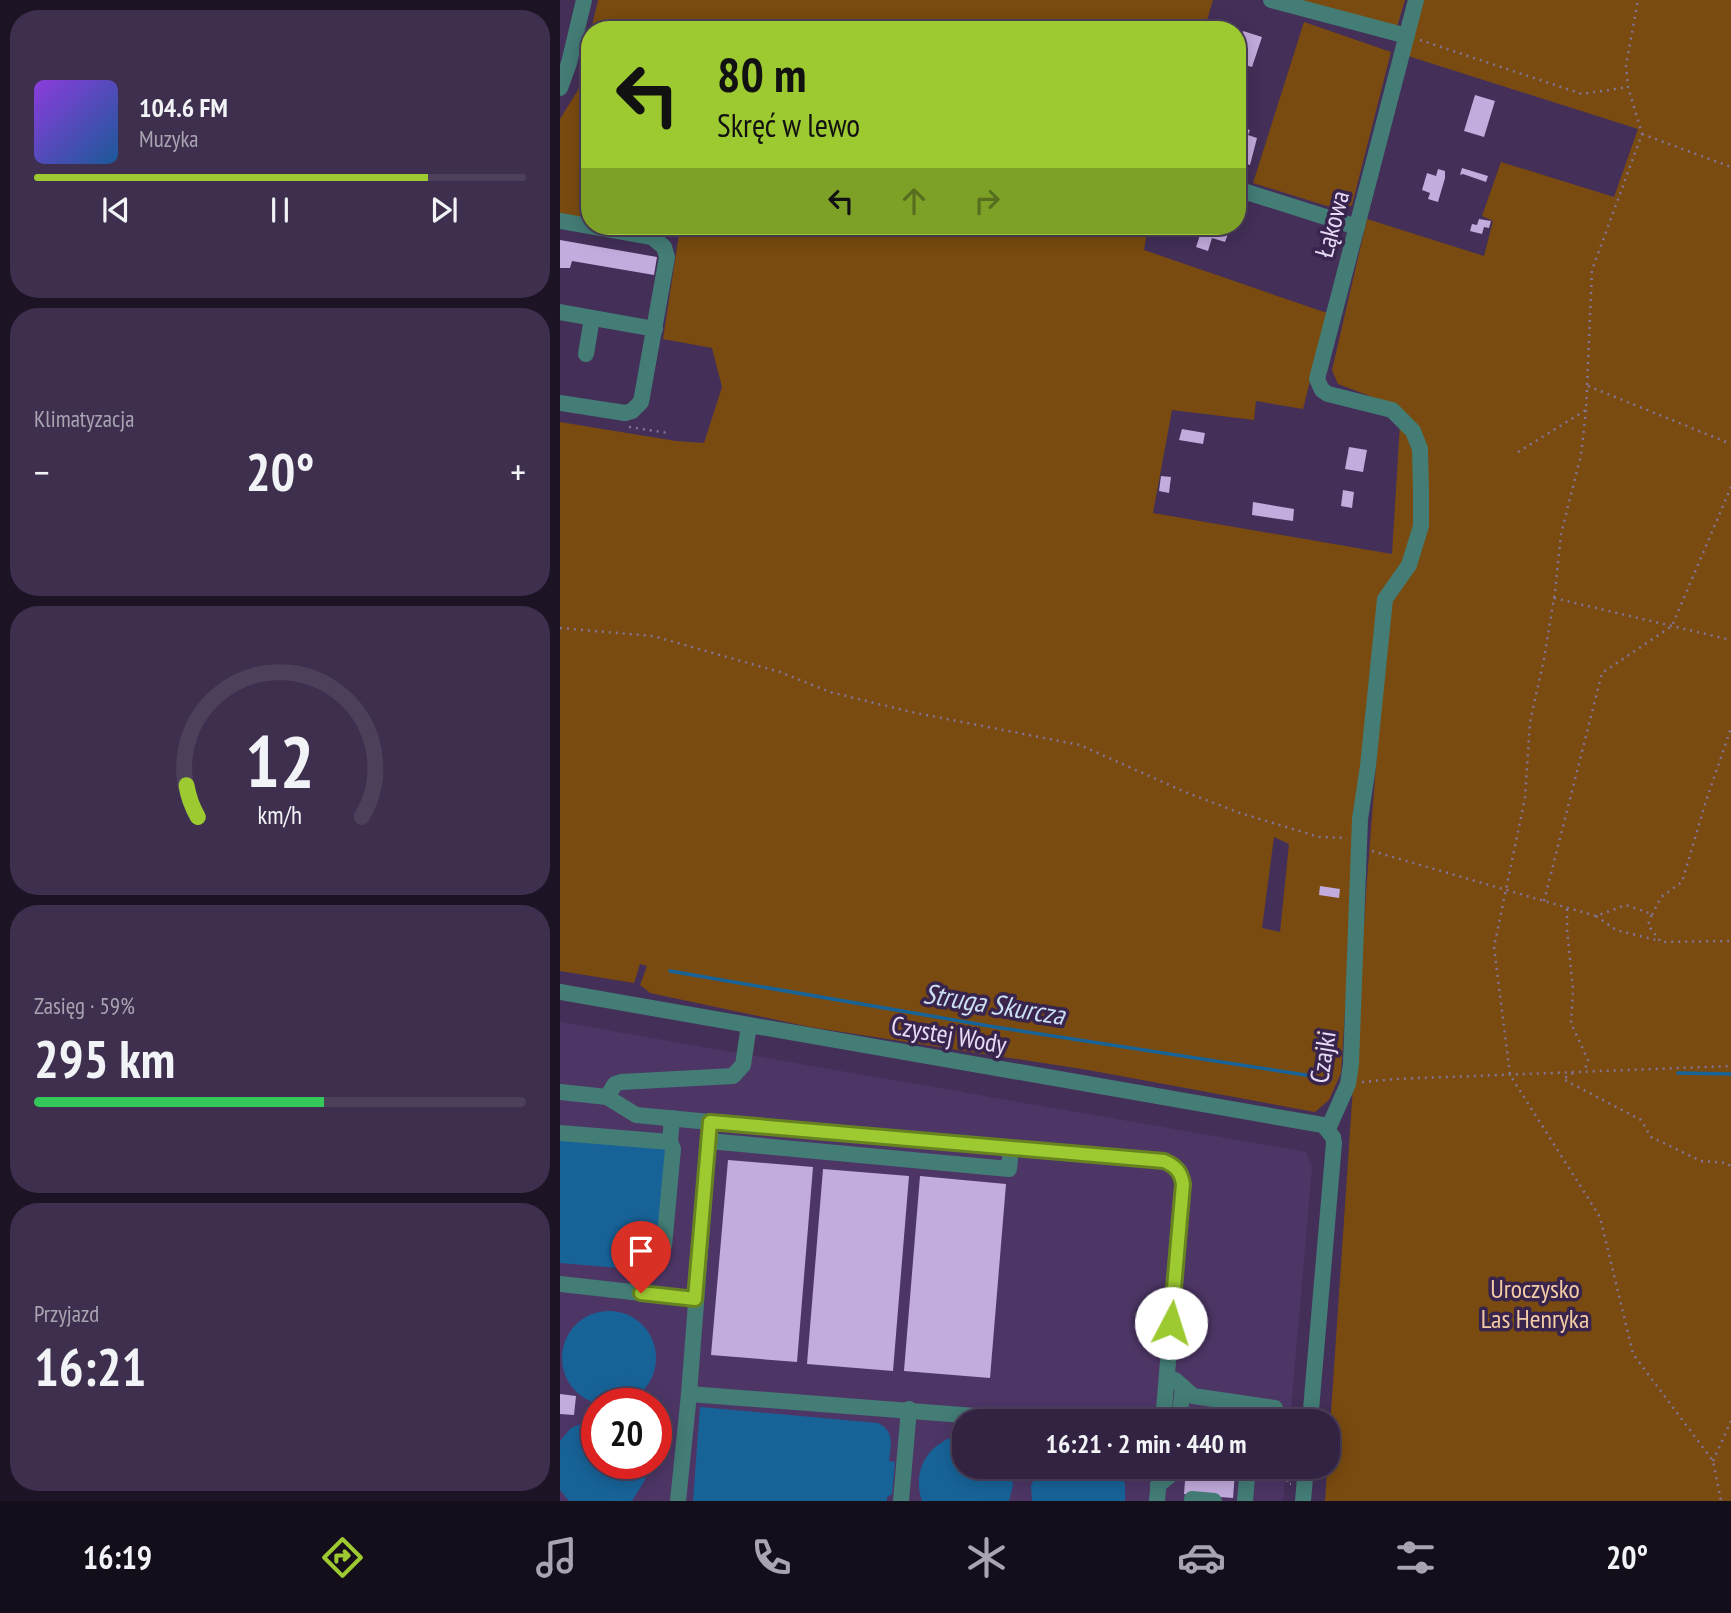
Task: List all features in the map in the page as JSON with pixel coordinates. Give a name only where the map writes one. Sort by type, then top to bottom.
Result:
[{"type":"street","points":[[560,89],[584,0]]},
{"type":"street","points":[[1272,0],[1407,36]]},
{"type":"street","name":"Łąkowa","points":[[1392,410],[1328,394],[1322,390],[1317,379],[1416,0]]},
{"type":"street","points":[[1246,191],[1357,227]]},
{"type":"street","points":[[560,220],[581,224]]},
{"type":"street","points":[[560,402],[619,413],[632,411],[641,402],[667,262],[667,251],[660,241],[641,235]]},
{"type":"street","points":[[560,312],[655,329]]},
{"type":"street","points":[[586,354],[592,318]]},
{"type":"street","name":"Czajki","points":[[1328,1129],[1349,1084],[1355,988],[1358,843],[1385,599],[1409,565],[1421,526],[1420,449],[1413,431],[1392,410]]},
{"type":"street","name":"Czystej Wody","points":[[560,992],[1304,1121],[1323,1125],[1328,1129]]},
{"type":"street","points":[[607,1097],[615,1084],[621,1082],[733,1076],[743,1065],[748,1025]]},
{"type":"street","points":[[560,1092],[607,1097],[636,1115],[1164,1161],[1178,1169],[1183,1184],[1164,1409]]},
{"type":"street","points":[[664,1246],[673,1149],[670,1142],[672,1118]]},
{"type":"street","points":[[678,1501],[710,1122]]},
{"type":"street","points":[[1311,1409],[1334,1143],[1328,1129]]},
{"type":"street","points":[[820,1151],[821,1131]]},
{"type":"street","points":[[560,1133],[670,1142]]},
{"type":"street","points":[[915,1140],[915,1160]]},
{"type":"street","points":[[709,1141],[1009,1169],[1011,1148]]},
{"type":"street","points":[[560,1284],[695,1299]]},
{"type":"street","points":[[1167,1378],[1175,1380],[1192,1396],[1238,1409]]},
{"type":"street","points":[[1180,1409],[1183,1387]]},
{"type":"street","points":[[689,1394],[952,1413]]},
{"type":"street","points":[[1270,1409],[1275,1408]]},
{"type":"street","points":[[901,1501],[909,1409]]},
{"type":"street","points":[[1245,1501],[1247,1479]]},
{"type":"street","points":[[1303,1501],[1305,1479]]},
{"type":"street","points":[[1192,1499],[1213,1501]]},
{"type":"path","points":[[1638,0],[1626,65],[1628,87],[1642,134],[1592,270],[1586,410],[1581,456],[1561,534],[1555,598],[1530,722],[1525,798],[1494,947],[1510,1075],[1600,1217],[1633,1354],[1713,1461],[1721,1501]]},
{"type":"path","points":[[1407,36],[1582,94],[1628,87]]},
{"type":"path","points":[[1642,134],[1731,167]]},
{"type":"path","points":[[1587,386],[1731,444]]},
{"type":"path","points":[[1518,452],[1586,410]]},
{"type":"path","points":[[1544,901],[1602,673],[1672,626],[1731,487]]},
{"type":"path","points":[[1555,598],[1731,640]]},
{"type":"path","points":[[560,628],[653,636],[780,672],[830,692],[911,712],[1080,745],[1185,792],[1240,813],[1319,837],[1358,843],[1596,916],[1616,930],[1661,942],[1731,941]]},
{"type":"path","points":[[1647,924],[1661,897],[1682,882],[1731,728]]},
{"type":"path","points":[[1596,916],[1626,905],[1652,914]]},
{"type":"path","points":[[1567,908],[1573,990],[1571,1023],[1588,1060],[1584,1072]]},
{"type":"path","points":[[1652,914],[1648,925],[1661,942]]},
{"type":"path","points":[[1349,1084],[1396,1079],[1731,1066]]},
{"type":"path","points":[[1575,1072],[1563,1079],[1641,1120],[1651,1138],[1701,1161],[1727,1163],[1731,1167]]},
{"type":"path","points":[[1713,1461],[1731,1421]]},
{"type":"shaded area","points":[[560,1022],[1306,1152],[1312,1167],[1291,1409],[952,1409],[952,1479],[1285,1479],[1283,1501],[560,1501]]},
{"type":"green space","points":[[598,0],[1213,0],[1207,21],[593,21]]},
{"type":"green space","points":[[1301,0],[1405,0],[1397,27]]},
{"type":"green space","name":"Uroczysko Las Henryka","points":[[1424,0],[1731,0],[1731,1501],[1325,1501],[1326,1479],[1340,1479],[1340,1409],[1331,1409],[1390,586],[1362,775],[1353,811],[1349,949],[1341,1073],[1329,1100],[1315,1112],[1088,1070],[810,1027],[650,993],[640,985],[647,966],[640,964],[634,983],[560,971],[560,422],[704,443],[722,387],[712,348],[663,339],[679,235],[1146,235],[1144,250],[1327,313],[1303,409],[1256,401],[1254,420],[1172,410],[1153,513],[1392,554],[1401,408],[1338,384],[1332,370],[1367,219],[1484,256],[1493,221],[1482,216],[1501,162],[1614,197],[1638,129],[1408,56]],"holes":[[[1274,837],[1289,844],[1280,932],[1262,928]]]},
{"type":"green space","points":[[1304,22],[1391,52],[1352,205],[1343,211],[1253,183]]},
{"type":"green space","points":[[581,76],[581,218],[560,215],[560,119],[578,90]]},
{"type":"water","points":[[560,1138],[667,1148],[656,1271],[560,1263]]},
{"type":"water","points":[[600,1312],[618,1312],[635,1319],[648,1332],[655,1349],[655,1367],[645,1388],[581,1388],[581,1395],[570,1384],[563,1367],[563,1349],[570,1332],[583,1319]]},
{"type":"water","points":[[700,1407],[878,1423],[887,1430],[891,1439],[889,1461],[895,1462],[892,1494],[887,1497],[887,1501],[693,1501]]},
{"type":"water","points":[[581,1424],[581,1479],[645,1479],[632,1501],[569,1501],[560,1490],[560,1441],[571,1428]]},
{"type":"water","points":[[952,1437],[952,1479],[1012,1479],[1009,1501],[922,1501],[919,1490],[921,1469],[930,1452]]},
{"type":"water","points":[[1034,1479],[1123,1479],[1125,1501],[1032,1501],[1031,1486]]},
{"type":"building","points":[[1246,32],[1262,37],[1252,67],[1246,65]]},
{"type":"building","points":[[1475,95],[1495,101],[1484,137],[1464,131]]},
{"type":"building","points":[[1246,129],[1250,130],[1248,135],[1257,138],[1250,165],[1246,164]]},
{"type":"building","points":[[1462,168],[1488,176],[1486,182],[1460,175]]},
{"type":"building","points":[[1438,169],[1445,171],[1445,178],[1438,202],[1428,199],[1430,193],[1422,190],[1427,173],[1436,176]]},
{"type":"building","points":[[1479,219],[1491,221],[1489,228],[1484,227],[1482,234],[1470,231],[1472,224],[1477,225]]},
{"type":"building","points":[[1200,235],[1228,235],[1225,242],[1212,238],[1208,251],[1196,247]]},
{"type":"building","points":[[560,240],[657,257],[654,275],[572,261],[570,268],[560,268]]},
{"type":"building","points":[[1182,429],[1205,433],[1203,444],[1179,440]]},
{"type":"building","points":[[1349,447],[1367,450],[1363,472],[1345,469]]},
{"type":"building","points":[[1161,476],[1171,477],[1169,493],[1159,491]]},
{"type":"building","points":[[1343,490],[1354,492],[1352,508],[1341,506]]},
{"type":"building","points":[[1253,502],[1294,509],[1293,521],[1252,515]]},
{"type":"building","points":[[1320,886],[1340,889],[1339,898],[1319,895]]},
{"type":"building","points":[[728,1160],[813,1167],[797,1362],[711,1355]]},
{"type":"building","points":[[823,1169],[909,1176],[893,1371],[807,1364]]},
{"type":"building","points":[[920,1176],[1006,1184],[990,1378],[904,1371]]},
{"type":"building","points":[[560,1394],[576,1396],[574,1415],[560,1414]]},
{"type":"building","points":[[1185,1479],[1234,1479],[1233,1498],[1184,1494]]},
{"type":"waterway","name":"Struga Skurcza","points":[[670,971],[995,1027],[1312,1076]]},
{"type":"waterway","name":"Struga Skurcza","points":[[1678,1073],[1731,1074]]},
{"type":"route","points":[[641,1293],[695,1299],[710,1122],[1164,1161],[1172,1164],[1182,1176],[1183,1184],[1171,1323]]}]
